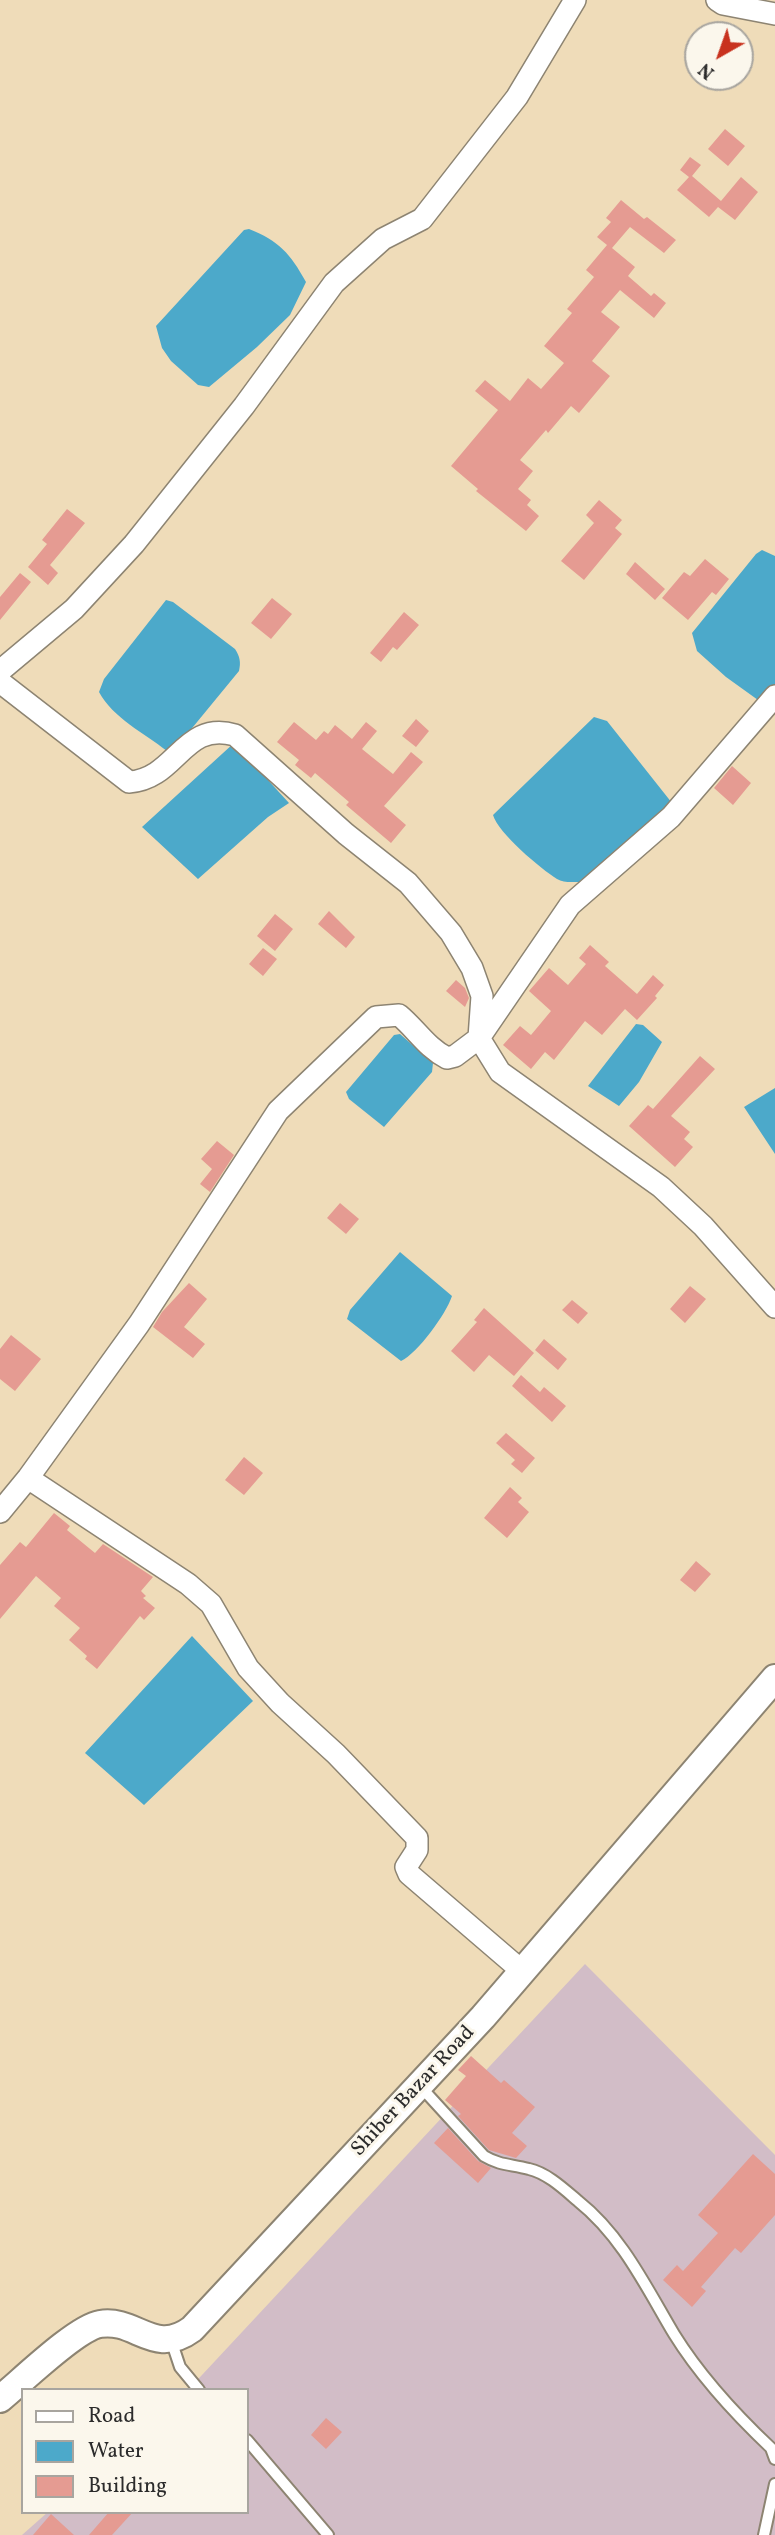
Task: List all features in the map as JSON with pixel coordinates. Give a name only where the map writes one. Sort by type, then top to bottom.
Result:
[{"type":"street","points":[[0,671],[74,609],[134,544],[244,407],[334,283],[383,239],[422,219],[517,97],[575,0]]},
{"type":"street","points":[[717,0],[723,4],[775,14]]},
{"type":"street","points":[[0,682],[128,782],[143,781],[156,773],[202,734],[220,731],[235,735],[346,834],[408,883],[451,933],[472,968],[482,996],[479,1038],[500,1072],[661,1187],[703,1226],[775,1307]]},
{"type":"street","points":[[0,1512],[28,1478],[139,1324],[278,1111],[376,1017],[399,1016],[416,1029],[428,1045],[447,1058],[455,1056],[479,1038],[570,905],[671,817],[775,695]]},
{"type":"street","points":[[28,1478],[188,1584],[211,1604],[248,1668],[417,1838],[417,1850],[406,1867],[409,1874],[522,1970]]},
{"type":"street","name":"Shiber Bazar Road","points":[[171,2340],[182,2337],[192,2329],[419,2086],[775,1678]]},
{"type":"street","points":[[0,2399],[86,2328],[109,2323],[160,2340],[171,2340]]},
{"type":"lane","points":[[419,2086],[484,2156],[497,2164],[542,2174],[580,2202],[599,2221],[636,2266],[697,2367],[771,2448],[775,2459]]},
{"type":"lane","points":[[171,2340],[180,2367],[197,2388]]},
{"type":"lane","points":[[248,2441],[328,2535]]},
{"type":"lane","points":[[764,2535],[775,2484]]},
{"type":"shaded area","points":[[585,1964],[775,2155],[775,2535],[22,2535],[46,2514],[248,2514],[248,2388],[190,2388]]},
{"type":"water","points":[[249,229],[283,249],[306,282],[290,315],[257,347],[209,387],[198,385],[171,361],[162,348],[156,326],[244,230]]},
{"type":"water","points":[[762,550],[775,556],[775,684],[758,700],[726,677],[697,651],[692,633]]},
{"type":"water","points":[[166,600],[173,602],[235,649],[240,662],[239,671],[179,744],[167,751],[112,710],[99,692],[104,679]]},
{"type":"water","points":[[594,717],[607,721],[672,803],[664,814],[579,882],[565,882],[550,874],[521,850],[503,831],[493,815]]},
{"type":"water","points":[[234,743],[289,803],[268,817],[198,879],[142,827]]},
{"type":"water","points":[[636,1024],[643,1025],[662,1042],[639,1082],[619,1106],[588,1086]]},
{"type":"water","points":[[400,1034],[433,1063],[432,1072],[384,1127],[349,1099],[346,1092],[394,1035]]},
{"type":"water","points":[[775,1088],[775,1154],[744,1107]]},
{"type":"water","points":[[400,1252],[452,1296],[431,1332],[401,1361],[347,1319],[350,1310]]},
{"type":"water","points":[[192,1636],[253,1701],[144,1805],[85,1753]]},
{"type":"building","points":[[725,129],[745,146],[728,166],[708,149]]},
{"type":"building","points":[[690,157],[701,165],[692,176],[721,201],[741,177],[758,192],[735,220],[718,207],[709,217],[677,190],[689,177],[680,170]]},
{"type":"building","points":[[621,200],[676,240],[664,253],[630,227],[612,248],[635,267],[628,276],[651,296],[654,293],[666,303],[654,318],[620,290],[601,312],[620,327],[592,361],[610,376],[579,413],[571,406],[520,460],[533,471],[518,489],[531,500],[527,505],[539,516],[526,531],[476,491],[478,489],[451,466],[498,410],[475,391],[485,380],[510,401],[528,378],[541,389],[564,363],[544,346],[572,313],[567,309],[594,277],[586,270],[607,245],[597,237],[611,222],[606,218]]},
{"type":"building","points":[[599,500],[622,520],[615,528],[622,534],[584,580],[561,561],[594,523],[586,515]]},
{"type":"building","points":[[67,509],[85,523],[50,565],[58,573],[48,585],[28,567],[47,544],[42,540]]},
{"type":"building","points":[[705,559],[729,579],[716,595],[712,592],[688,620],[662,598],[684,572],[690,576]]},
{"type":"building","points":[[635,562],[665,589],[655,600],[626,574]]},
{"type":"building","points":[[20,573],[31,582],[0,620],[0,597]]},
{"type":"building","points":[[272,598],[292,614],[271,639],[251,623]]},
{"type":"building","points":[[404,612],[419,625],[397,650],[393,647],[381,662],[370,653]]},
{"type":"building","points":[[416,719],[429,731],[416,747],[402,736]]},
{"type":"building","points":[[294,722],[316,740],[324,731],[328,734],[335,725],[352,739],[366,722],[377,731],[362,749],[393,774],[411,752],[423,762],[384,806],[406,825],[391,843],[346,805],[349,802],[315,773],[311,778],[295,765],[299,760],[277,742]]},
{"type":"building","points":[[732,766],[751,783],[733,805],[714,788]]},
{"type":"building","points":[[329,911],[355,937],[346,948],[318,924]]},
{"type":"building","points":[[275,914],[293,929],[275,951],[257,936]]},
{"type":"building","points":[[590,945],[609,962],[605,966],[637,994],[653,975],[664,985],[655,996],[657,998],[637,1020],[625,1009],[602,1035],[585,1021],[554,1060],[545,1052],[531,1069],[503,1045],[520,1026],[531,1035],[551,1011],[529,991],[549,968],[568,985],[586,964],[579,958]]},
{"type":"building","points":[[263,948],[277,959],[263,976],[249,964]]},
{"type":"building","points":[[456,980],[465,988],[469,998],[465,1007],[446,991]]},
{"type":"building","points":[[700,1056],[715,1069],[671,1116],[690,1132],[684,1139],[693,1147],[675,1167],[629,1126],[648,1105],[653,1109]]},
{"type":"building","points":[[217,1141],[234,1155],[210,1192],[200,1184],[212,1169],[201,1159]]},
{"type":"building","points":[[340,1203],[359,1219],[346,1234],[327,1218]]},
{"type":"building","points":[[189,1283],[207,1299],[184,1327],[205,1344],[193,1358],[153,1327],[162,1312]]},
{"type":"building","points":[[690,1286],[706,1299],[685,1323],[670,1309]]},
{"type":"building","points":[[572,1300],[588,1313],[578,1324],[562,1310]]},
{"type":"building","points":[[484,1308],[534,1353],[514,1376],[489,1355],[474,1372],[451,1351],[477,1322],[474,1320]]},
{"type":"building","points":[[11,1335],[41,1359],[15,1391],[0,1379],[0,1349]]},
{"type":"building","points":[[544,1339],[567,1359],[558,1370],[535,1350]]},
{"type":"building","points":[[521,1375],[540,1392],[544,1387],[566,1406],[552,1422],[512,1386]]},
{"type":"building","points":[[506,1433],[535,1458],[522,1473],[511,1464],[515,1460],[496,1443]]},
{"type":"building","points":[[244,1457],[263,1473],[244,1495],[225,1480]]},
{"type":"building","points":[[510,1487],[522,1498],[518,1502],[529,1512],[507,1538],[484,1518]]},
{"type":"building","points":[[54,1513],[70,1526],[67,1530],[95,1553],[103,1544],[153,1577],[141,1591],[146,1596],[143,1598],[155,1608],[144,1620],[140,1616],[97,1669],[69,1640],[80,1628],[54,1606],[61,1598],[36,1576],[0,1619],[0,1565],[20,1542],[26,1547]]},
{"type":"building","points":[[696,1561],[711,1574],[695,1592],[680,1580]]},
{"type":"building","points":[[471,2056],[501,2083],[504,2080],[535,2107],[512,2133],[527,2146],[516,2158],[489,2150],[458,2116],[461,2114],[445,2100],[466,2076],[458,2070]]},
{"type":"building","points":[[448,2128],[478,2161],[491,2168],[478,2183],[434,2143]]},
{"type":"building","points":[[753,2154],[775,2174],[775,2215],[741,2253],[735,2248],[701,2287],[706,2291],[692,2307],[663,2280],[677,2265],[683,2271],[718,2233],[698,2215]]},
{"type":"building","points":[[326,2418],[342,2432],[326,2449],[311,2435]]},
{"type":"building","points":[[51,2514],[74,2535],[33,2535]]},
{"type":"building","points":[[107,2514],[131,2514],[112,2535],[89,2535]]}]
